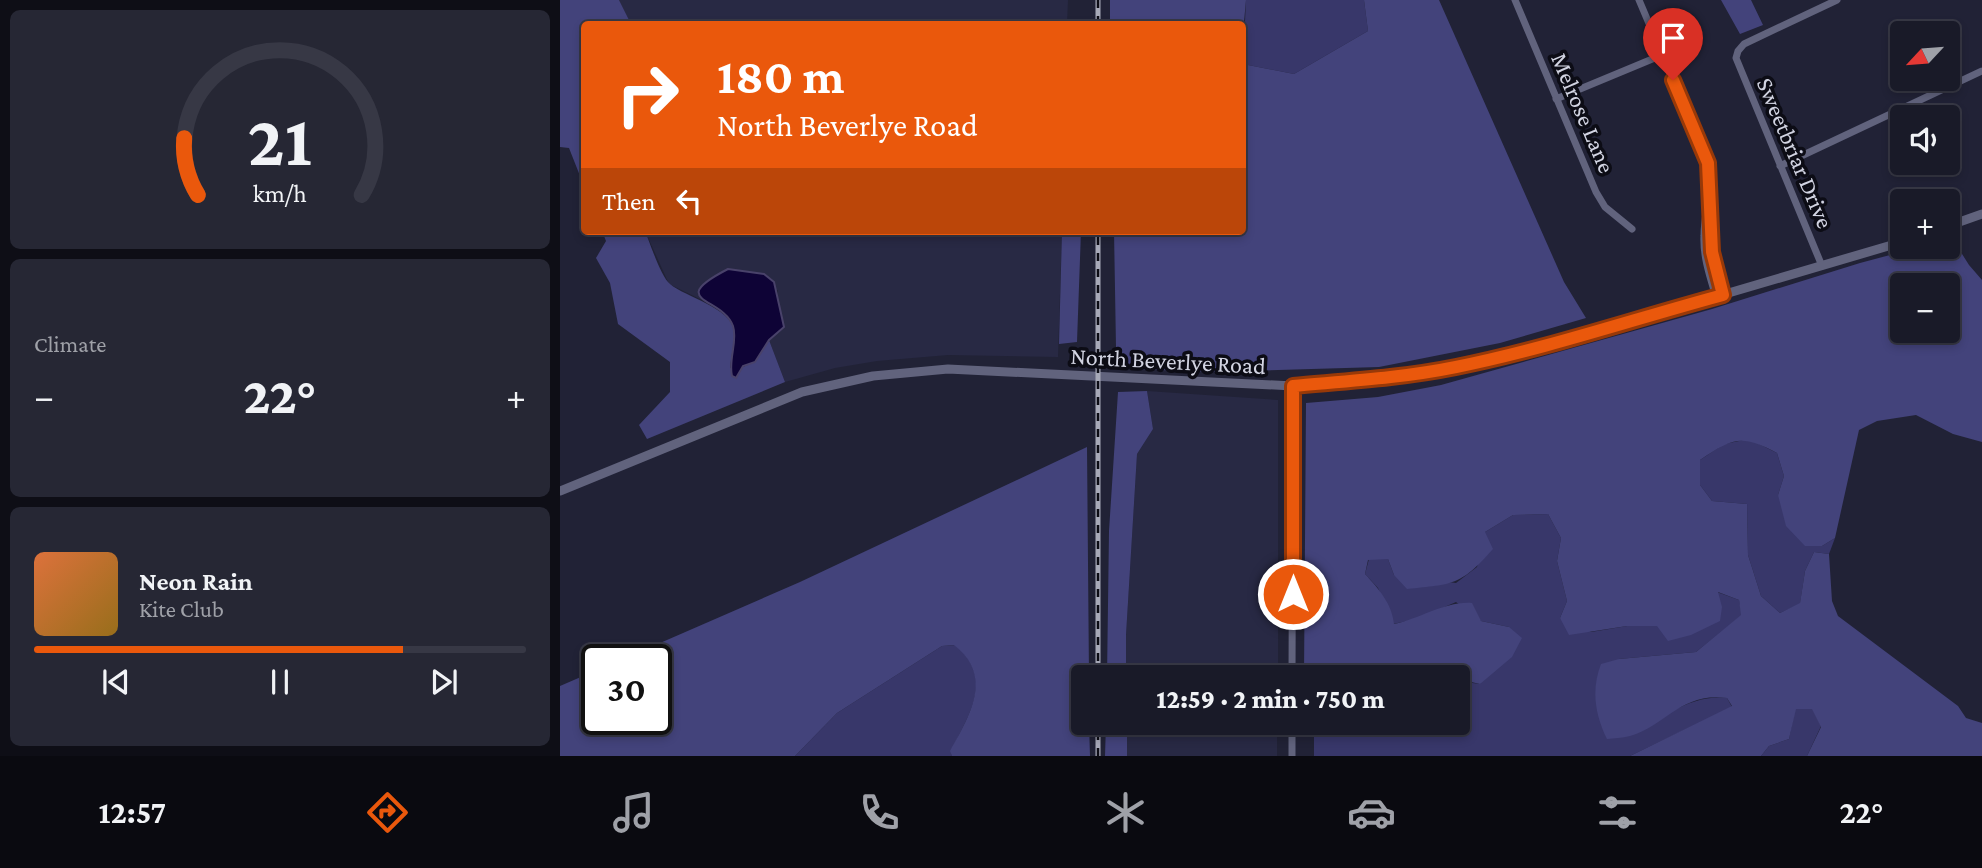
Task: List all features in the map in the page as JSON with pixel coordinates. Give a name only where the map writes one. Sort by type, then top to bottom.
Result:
[{"type":"street","name":"Melrose Lane","points":[[1515,0],[1598,197],[1632,229]]},
{"type":"street","points":[[1639,0],[1708,163],[1712,252],[1719,296]]},
{"type":"street","name":"Sweetbriar Drive","points":[[1822,266],[1738,66],[1737,54],[1744,44],[1837,0]]},
{"type":"street","points":[[1556,99],[1662,55]]},
{"type":"street","points":[[1780,166],[1982,71]]},
{"type":"street","points":[[1960,222],[1982,214]]},
{"type":"street","name":"North Beverlye Road","points":[[560,491],[780,400],[826,385],[873,376],[924,370],[978,370],[1293,386],[1389,378],[1456,367],[1588,334],[1890,246]]},
{"type":"street","points":[[1292,665],[1293,386]]},
{"type":"street","points":[[1292,735],[1292,756]]},
{"type":"shaded area","points":[[560,0],[619,0],[630,21],[581,21],[581,178],[569,148],[560,147]]},
{"type":"shaded area","points":[[619,0],[1068,0],[1067,21],[630,21]]},
{"type":"shaded area","points":[[1110,0],[1246,0],[1244,21],[1110,21]]},
{"type":"shaded area","points":[[1246,0],[1364,0],[1368,31],[1294,74],[1246,65]]},
{"type":"shaded area","points":[[1364,0],[1439,0],[1564,282],[1586,318],[1500,343],[1379,367],[1215,372],[1130,369],[1116,347],[1114,235],[1246,235],[1246,65],[1294,74],[1368,31]]},
{"type":"shaded area","points":[[1721,0],[1751,0],[1763,25],[1740,34]]},
{"type":"shaded area","points":[[604,235],[647,235],[659,267],[670,284],[717,309],[731,323],[734,335],[730,368],[748,365],[769,340],[785,382],[647,439],[639,425],[670,392],[670,362],[618,324],[610,283],[596,258],[606,241]]},
{"type":"shaded area","points":[[647,235],[1062,235],[1058,357],[948,355],[877,361],[835,368],[785,382],[769,340],[784,327],[777,303],[778,290],[698,293],[702,300],[669,284]]},
{"type":"shaded area","points":[[1062,235],[1081,235],[1077,342],[1059,344]]},
{"type":"shaded area","points":[[1960,251],[1982,280],[1982,442],[1953,434],[1916,415],[1877,421],[1859,430],[1835,538],[1822,546],[1805,546],[1786,526],[1778,495],[1784,476],[1777,453],[1765,447],[1737,441],[1721,447],[1700,460],[1700,485],[1712,501],[1747,504],[1748,555],[1761,596],[1780,613],[1800,603],[1805,571],[1814,552],[1829,554],[1832,601],[1838,616],[1958,706],[1966,718],[1982,723],[1982,756],[1807,756],[1821,727],[1812,709],[1796,709],[1789,739],[1769,746],[1761,756],[1630,756],[1732,706],[1727,698],[1698,700],[1686,704],[1643,731],[1607,739],[1595,693],[1601,664],[1619,659],[1696,652],[1741,615],[1739,600],[1718,592],[1722,607],[1720,621],[1691,635],[1668,641],[1657,626],[1627,626],[1569,635],[1560,618],[1567,601],[1557,561],[1561,538],[1548,514],[1513,515],[1485,532],[1493,549],[1464,577],[1446,584],[1407,589],[1394,575],[1388,559],[1368,560],[1365,574],[1388,603],[1394,624],[1442,607],[1472,603],[1481,621],[1509,627],[1522,638],[1512,657],[1480,684],[1470,682],[1470,665],[1304,665],[1306,403],[1378,397],[1441,385],[1712,309],[1890,255],[1890,259],[1960,259]]},
{"type":"shaded area","points":[[728,269],[764,274],[774,282],[784,327],[769,340],[755,362],[743,366],[736,378],[732,376],[731,370],[733,326],[727,317],[699,294],[700,288],[709,280]]},
{"type":"shaded area","points":[[1147,391],[1278,400],[1278,665],[1126,665],[1137,454],[1153,429]]},
{"type":"shaded area","points":[[1147,391],[1153,429],[1137,454],[1126,665],[1107,665],[1109,531],[1118,392]]},
{"type":"shaded area","points":[[1749,439],[1777,453],[1784,476],[1778,495],[1822,546],[1835,538],[1829,554],[1814,552],[1805,571],[1800,604],[1780,613],[1761,596],[1748,555],[1747,504],[1712,501],[1700,485],[1700,460],[1724,444]]},
{"type":"shaded area","points":[[1087,447],[1089,665],[1071,665],[1071,735],[1089,735],[1090,756],[952,756],[950,751],[971,710],[976,683],[966,657],[954,645],[942,646],[837,713],[795,756],[560,756],[560,686],[581,677],[581,735],[672,735],[672,644],[658,644],[800,582]]},
{"type":"shaded area","points":[[1548,514],[1561,538],[1557,561],[1567,601],[1560,618],[1591,632],[1627,626],[1658,626],[1717,592],[1739,600],[1742,615],[1696,652],[1619,659],[1631,735],[1689,703],[1727,698],[1732,707],[1630,756],[1314,756],[1314,735],[1470,735],[1470,683],[1480,684],[1509,627],[1481,621],[1456,602],[1417,619],[1393,624],[1378,588],[1365,574],[1369,559],[1388,559],[1394,575],[1456,583],[1477,567],[1485,532],[1513,515]]},
{"type":"shaded area","points":[[955,645],[974,670],[976,683],[971,710],[951,751],[952,756],[795,756],[837,713],[942,646]]},
{"type":"shaded area","points":[[1795,709],[1813,709],[1821,726],[1807,756],[1761,756],[1769,746],[1789,739]]},
{"type":"shaded area","points":[[1106,735],[1127,735],[1127,756],[1105,756]]},
{"type":"shaded area","points":[[1127,735],[1277,735],[1277,756],[1127,756]]},
{"type":"railway","points":[[1098,0],[1098,21]]},
{"type":"railway","points":[[1098,235],[1098,665]]},
{"type":"railway","points":[[1098,735],[1098,756]]},
{"type":"route","points":[[1293,594],[1293,386],[1389,378],[1456,367],[1588,334],[1723,295],[1712,252],[1708,163],[1673,80]]}]
